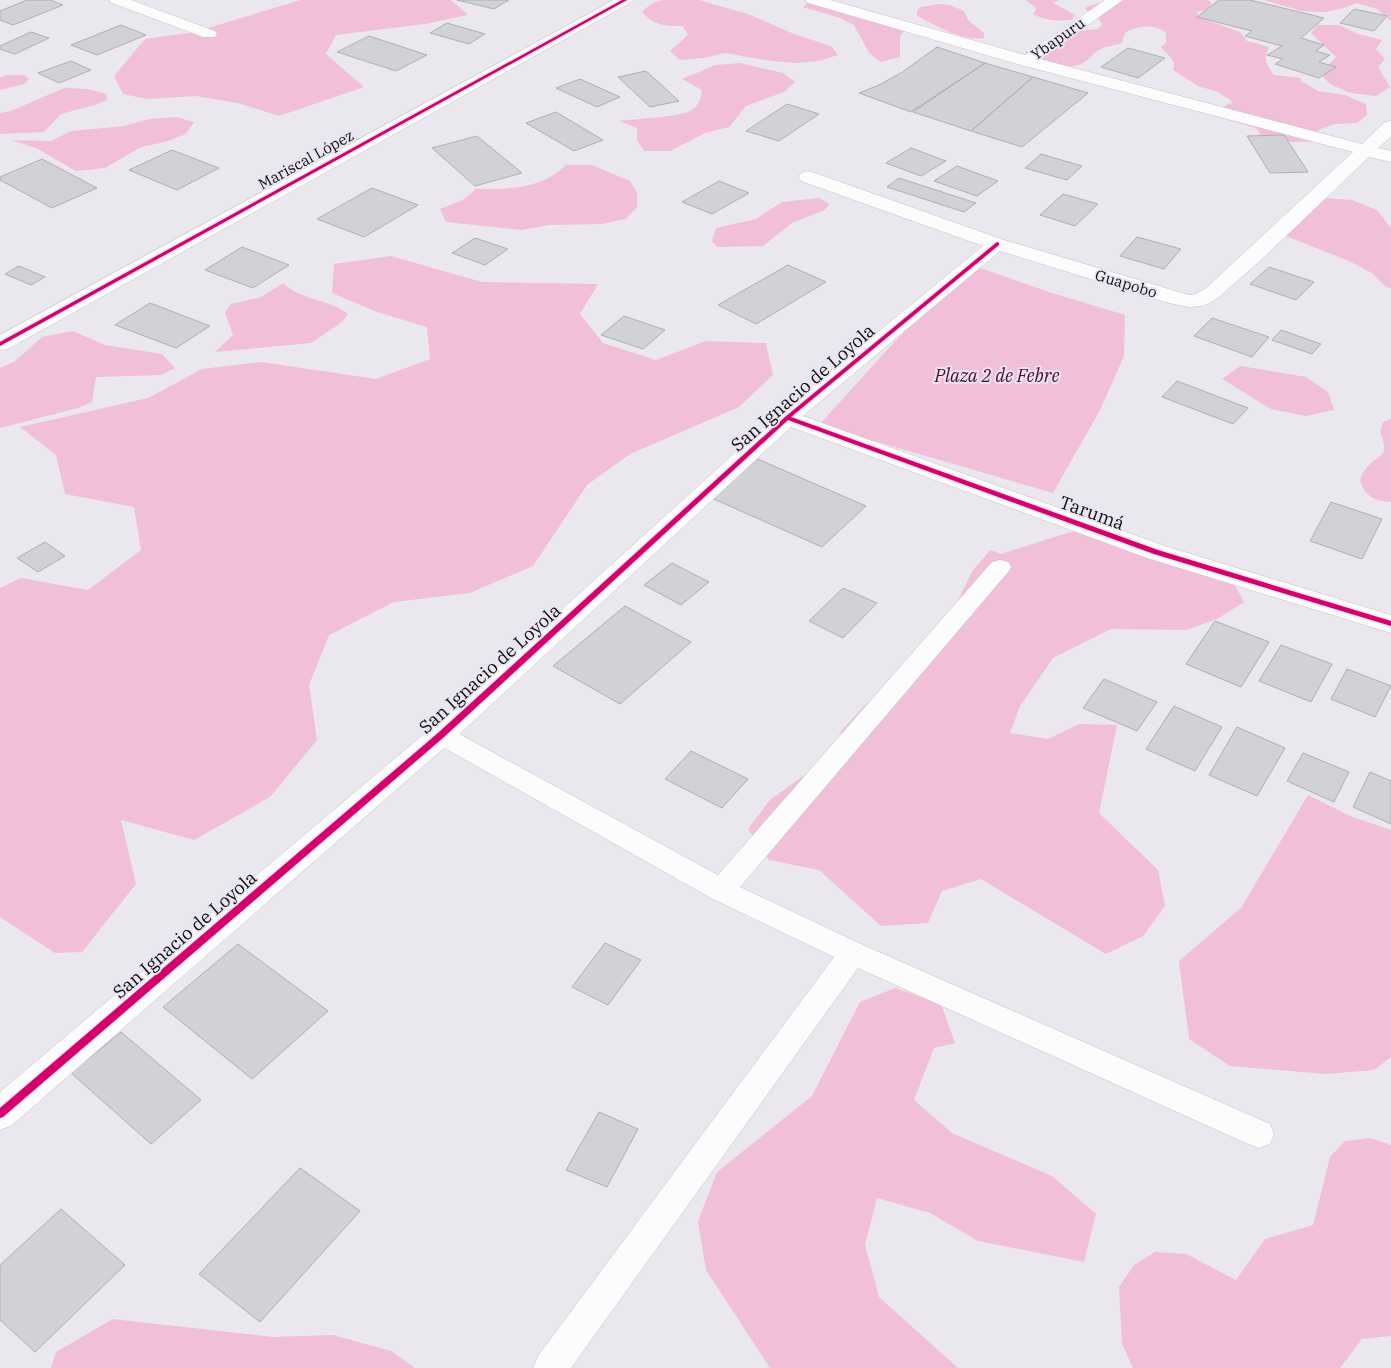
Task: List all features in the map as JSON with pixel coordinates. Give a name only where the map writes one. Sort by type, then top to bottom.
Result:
[{"type":"street","points":[[117,0],[209,34]]},
{"type":"street","name":"Mariscal López","points":[[0,344],[625,0]]},
{"type":"street","points":[[813,0],[1027,61],[1391,157]]},
{"type":"street","name":"Ybapuru","points":[[1027,61],[1115,0]]},
{"type":"street","name":"Guapobo","points":[[808,177],[997,244],[1176,299],[1201,300],[1255,255],[1391,126]]},
{"type":"street","name":"San Ignacio de Loyola","points":[[0,1114],[441,735],[788,418],[997,244]]},
{"type":"street","name":"Tarumá","points":[[788,418],[1156,552],[1391,624]]},
{"type":"lane","points":[[721,890],[1000,567]]},
{"type":"lane","points":[[441,735],[721,890],[853,953],[1259,1134]]},
{"type":"lane","points":[[550,1368],[853,953]]},
{"type":"green space","points":[[300,0],[451,0],[468,15],[425,24],[336,35],[326,54],[364,87],[279,116],[238,103],[196,96],[147,99],[123,94],[114,76],[145,39],[195,32]]},
{"type":"green space","points":[[663,0],[699,0],[748,14],[794,34],[831,46],[838,55],[819,61],[796,63],[725,53],[704,58],[680,60],[670,51],[688,35],[683,26],[660,24],[650,20],[642,11],[653,3]]},
{"type":"green space","points":[[1025,0],[1059,0],[1053,3],[1075,15],[1072,20],[1043,18],[1033,14],[1036,10],[1034,6]]},
{"type":"green space","points":[[1110,0],[1207,0],[1211,2],[1210,7],[1197,12],[1198,17],[1240,32],[1247,41],[1269,47],[1266,62],[1274,75],[1301,78],[1301,81],[1318,91],[1345,95],[1366,104],[1367,115],[1357,123],[1334,124],[1318,130],[1318,141],[1293,142],[1264,139],[1256,128],[1229,120],[1220,109],[1233,102],[1218,92],[1198,86],[1173,70],[1174,62],[1161,47],[1166,43],[1166,33],[1152,27],[1140,27],[1125,33],[1122,43],[1102,48],[1085,62],[1075,66],[1060,66],[1043,62],[1029,56],[1025,52],[1065,43],[1077,31],[1098,29],[1102,25],[1101,22],[1085,8]]},
{"type":"green space","points":[[1264,0],[1391,0],[1391,21],[1377,9],[1357,3],[1325,12],[1302,11]]},
{"type":"green space","points":[[808,2],[859,8],[872,11],[895,21],[905,29],[900,37],[900,57],[881,62],[869,53],[854,25],[840,18],[803,7]]},
{"type":"green space","points":[[939,4],[950,5],[964,11],[968,20],[984,33],[984,38],[958,35],[917,16],[917,11],[921,7]]},
{"type":"green space","points":[[1317,25],[1339,25],[1358,34],[1382,40],[1376,49],[1385,59],[1378,67],[1390,87],[1376,96],[1350,93],[1330,84],[1320,73],[1336,57],[1311,33]]},
{"type":"green space","points":[[740,63],[783,73],[795,82],[784,92],[746,106],[729,127],[705,133],[670,151],[644,151],[637,140],[637,128],[619,121],[669,116],[692,110],[698,104],[702,90],[682,79],[716,65]]},
{"type":"green space","points":[[6,75],[24,75],[29,79],[24,84],[0,90],[0,78]]},
{"type":"green space","points":[[64,88],[88,89],[106,94],[107,100],[61,114],[44,132],[0,134],[0,113],[11,111]]},
{"type":"green space","points":[[176,117],[194,122],[186,134],[165,142],[141,147],[105,168],[76,171],[36,148],[11,140],[51,141],[71,131],[124,126],[149,119]]},
{"type":"green space","points":[[566,165],[592,165],[630,181],[637,193],[637,207],[626,219],[601,224],[549,225],[522,230],[446,222],[440,209],[463,200],[476,189],[512,188],[535,184],[556,173]]},
{"type":"green space","points":[[819,198],[829,204],[825,210],[792,223],[763,246],[717,247],[712,241],[716,228],[756,219],[782,202]]},
{"type":"green space","points":[[1325,198],[1352,200],[1377,210],[1391,228],[1391,288],[1386,287],[1372,273],[1349,261],[1273,231]]},
{"type":"green space","points":[[391,256],[482,282],[598,284],[580,314],[603,343],[656,360],[706,341],[766,343],[773,375],[739,407],[630,454],[587,485],[533,566],[470,593],[394,602],[329,635],[309,685],[317,740],[270,797],[194,840],[121,820],[136,884],[82,952],[55,953],[0,917],[0,588],[21,578],[88,590],[141,550],[134,507],[65,494],[56,455],[20,427],[148,398],[202,369],[261,362],[376,379],[430,359],[427,327],[377,312],[332,293],[334,264]]},
{"type":"green space","name":"Plaza 2 de Febre","points":[[966,263],[1049,292],[1125,315],[1124,356],[1100,410],[1053,493],[819,425]]},
{"type":"green space","points":[[283,283],[298,293],[332,305],[348,314],[342,322],[311,343],[215,352],[233,335],[225,313],[231,304],[261,297]]},
{"type":"green space","points":[[73,331],[105,345],[162,354],[175,368],[161,375],[96,377],[92,402],[78,408],[0,428],[0,368],[14,362],[42,337]]},
{"type":"green space","points":[[1240,366],[1306,377],[1328,392],[1334,410],[1306,416],[1271,409],[1222,379]]},
{"type":"green space","points":[[1391,419],[1391,502],[1380,501],[1372,497],[1365,491],[1360,481],[1364,471],[1384,452],[1380,431],[1383,422]]},
{"type":"green space","points":[[1098,527],[1165,546],[1231,579],[1244,602],[1217,619],[1186,630],[1111,629],[1053,658],[1020,706],[1010,733],[1048,739],[1079,724],[1117,725],[1099,813],[1158,870],[1165,906],[1143,936],[1106,954],[981,879],[942,891],[928,923],[881,926],[819,870],[769,860],[748,829],[770,800],[828,758],[842,730],[866,704],[895,687],[938,639],[973,570],[990,550],[1001,554],[1067,533]]},
{"type":"green space","points":[[1308,795],[1350,816],[1391,830],[1391,1057],[1374,1070],[1325,1074],[1230,1066],[1189,1039],[1179,961],[1241,908]]},
{"type":"green space","points":[[895,988],[941,1004],[955,1043],[934,1048],[914,1100],[952,1133],[1052,1176],[1096,1214],[1084,1262],[978,1241],[930,1213],[877,1198],[865,1245],[879,1297],[958,1368],[770,1368],[706,1270],[698,1221],[717,1172],[812,1096],[860,1002]]},
{"type":"green space","points":[[1370,1138],[1391,1145],[1391,1336],[1362,1339],[1340,1368],[1133,1368],[1122,1344],[1119,1287],[1134,1265],[1155,1252],[1186,1254],[1236,1280],[1265,1239],[1313,1225],[1330,1157],[1345,1141]]},
{"type":"green space","points":[[113,1319],[273,1337],[333,1335],[391,1351],[415,1368],[51,1368],[56,1352]]},
{"type":"building","points":[[27,0],[50,0],[63,5],[13,25],[0,20],[0,11]]},
{"type":"building","points":[[457,0],[509,0],[494,9]]},
{"type":"building","points":[[1219,0],[1250,0],[1324,18],[1301,38],[1324,45],[1316,51],[1330,55],[1319,62],[1336,67],[1319,78],[1275,64],[1283,59],[1267,55],[1282,46],[1245,36],[1252,31],[1197,17]]},
{"type":"building","points":[[1354,9],[1387,16],[1374,31],[1340,23]]},
{"type":"building","points":[[447,23],[485,34],[469,44],[430,33]]},
{"type":"building","points":[[121,25],[146,35],[97,55],[71,45]]},
{"type":"building","points":[[31,32],[49,38],[15,54],[0,49],[0,46]]},
{"type":"building","points":[[369,36],[427,55],[396,71],[337,52]]},
{"type":"building","points":[[937,47],[985,63],[911,112],[859,93],[901,73]]},
{"type":"building","points":[[1128,48],[1165,58],[1138,78],[1101,67]]},
{"type":"building","points":[[71,61],[91,70],[59,83],[38,73]]},
{"type":"building","points":[[985,63],[1033,77],[971,131],[913,112]]},
{"type":"building","points":[[646,71],[679,101],[650,107],[618,77]]},
{"type":"building","points":[[1033,77],[1088,93],[1022,147],[971,131]]},
{"type":"building","points":[[580,79],[620,97],[597,107],[556,88]]},
{"type":"building","points":[[787,104],[819,114],[779,141],[746,131]]},
{"type":"building","points":[[556,112],[603,140],[574,151],[526,123]]},
{"type":"building","points":[[1284,135],[1308,172],[1270,173],[1247,136]]},
{"type":"building","points":[[477,136],[522,173],[475,186],[432,148]]},
{"type":"building","points":[[911,148],[946,161],[921,176],[886,163]]},
{"type":"building","points":[[172,150],[219,168],[177,190],[129,170]]},
{"type":"building","points":[[1041,154],[1082,166],[1067,180],[1025,168]]},
{"type":"building","points":[[42,159],[97,188],[52,208],[0,180],[0,177]]},
{"type":"building","points":[[957,166],[998,181],[977,196],[934,181]]},
{"type":"building","points":[[899,178],[976,203],[964,212],[887,187]]},
{"type":"building","points":[[719,181],[749,193],[712,214],[682,202]]},
{"type":"building","points":[[372,188],[418,205],[364,237],[317,219]]},
{"type":"building","points":[[1063,194],[1098,204],[1075,226],[1040,215]]},
{"type":"building","points":[[1137,237],[1181,249],[1164,269],[1120,256]]},
{"type":"building","points":[[475,238],[508,249],[485,265],[452,253]]},
{"type":"building","points":[[242,247],[289,265],[253,288],[205,270]]},
{"type":"building","points":[[788,265],[826,282],[756,324],[718,305]]},
{"type":"building","points":[[19,266],[45,277],[31,285],[5,274]]},
{"type":"building","points":[[1269,267],[1314,282],[1296,300],[1250,284]]},
{"type":"building","points":[[150,303],[210,326],[176,348],[115,325]]},
{"type":"building","points":[[624,316],[665,330],[643,349],[601,335]]},
{"type":"building","points":[[1212,318],[1269,337],[1252,357],[1194,336]]},
{"type":"building","points":[[1281,330],[1321,344],[1312,354],[1272,340]]},
{"type":"building","points":[[1177,381],[1248,408],[1233,424],[1162,397]]},
{"type":"building","points":[[753,457],[866,506],[822,547],[707,496]]},
{"type":"building","points":[[1331,502],[1382,519],[1362,559],[1310,541]]},
{"type":"building","points":[[45,542],[65,556],[38,572],[17,558]]},
{"type":"building","points":[[672,563],[709,582],[681,605],[644,585]]},
{"type":"building","points":[[843,588],[877,603],[843,638],[809,621]]},
{"type":"building","points":[[625,606],[691,642],[620,704],[553,666]]},
{"type":"building","points":[[1215,621],[1269,642],[1241,687],[1186,664]]},
{"type":"building","points":[[1281,645],[1332,664],[1311,702],[1259,681]]},
{"type":"building","points":[[1347,669],[1391,686],[1375,717],[1331,699]]},
{"type":"building","points":[[1104,679],[1157,702],[1137,731],[1083,708]]},
{"type":"building","points":[[1174,706],[1222,727],[1195,771],[1146,749]]},
{"type":"building","points":[[1237,727],[1285,748],[1257,796],[1209,775]]},
{"type":"building","points":[[691,751],[748,779],[722,808],[665,779]]},
{"type":"building","points":[[1303,753],[1349,772],[1334,802],[1287,781]]},
{"type":"building","points":[[1370,772],[1391,781],[1391,824],[1353,807]]},
{"type":"building","points":[[605,943],[641,960],[608,1005],[572,987]]},
{"type":"building","points":[[238,944],[328,1011],[252,1079],[163,1007]]},
{"type":"building","points":[[121,1032],[201,1100],[151,1144],[71,1073]]},
{"type":"building","points":[[599,1112],[638,1129],[607,1187],[566,1170]]},
{"type":"building","points":[[300,1168],[360,1211],[260,1322],[199,1274]]},
{"type":"building","points":[[61,1209],[125,1265],[35,1352],[0,1320],[0,1265]]},
{"type":"cycle path","points":[[0,344],[625,0]]},
{"type":"cycle path","points":[[0,1114],[441,735],[787,418],[997,244]]},
{"type":"cycle path","points":[[787,418],[1156,552],[1391,624]]}]
